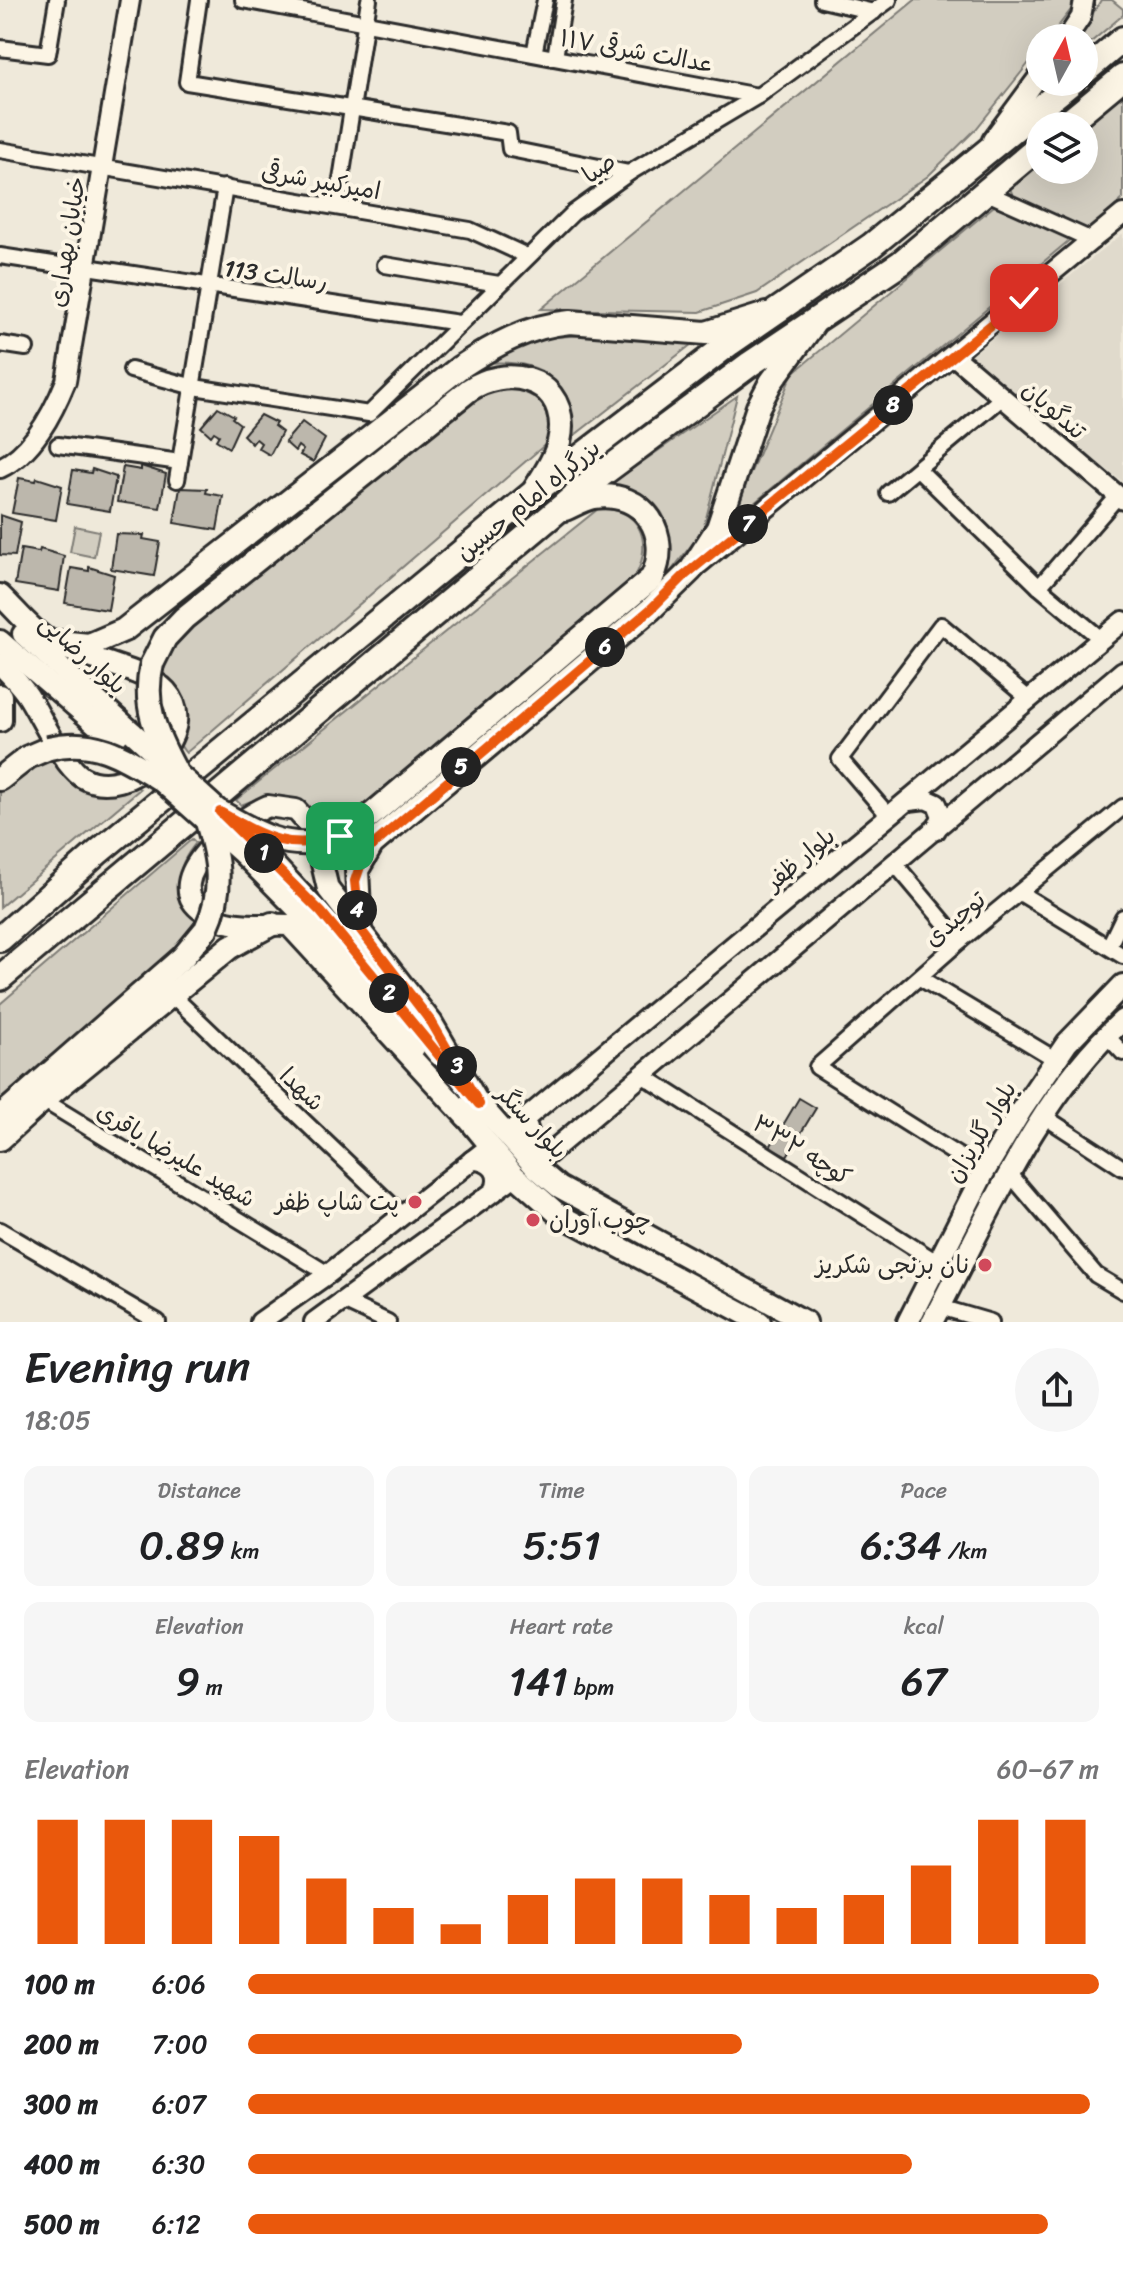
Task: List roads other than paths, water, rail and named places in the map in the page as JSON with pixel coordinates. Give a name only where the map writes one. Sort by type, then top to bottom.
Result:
[{"type":"highway","points":[[1098,60],[1123,39]]},
{"type":"highway","points":[[1081,112],[1123,77]]},
{"type":"highway","name":"بزرگراه امام حسین","points":[[0,939],[97,853],[532,494],[730,343],[782,309],[984,157],[1056,96]]},
{"type":"highway","name":"بزرگراه امام حسین","points":[[0,978],[553,514],[687,409],[901,263],[1026,158]]},
{"type":"main road","points":[[48,641],[89,645],[124,630],[459,368],[506,339],[544,326],[570,322],[706,333],[782,309]]},
{"type":"main road","points":[[360,929],[357,870],[372,844],[651,609],[684,576],[718,528],[758,407],[771,382],[819,317]]},
{"type":"main road","points":[[169,776],[150,715],[147,693],[152,664],[165,638],[184,618],[469,390],[489,378],[513,375],[528,378],[540,385],[555,402],[561,427],[560,442],[532,494]]},
{"type":"main road","points":[[0,1117],[183,957],[206,929],[220,885],[214,817],[279,842],[304,844],[329,840],[369,817],[652,578],[658,562],[659,537],[648,513],[636,504],[607,496],[591,497],[553,514]]},
{"type":"main road","points":[[0,595],[48,641],[160,686],[171,698],[176,720],[172,736],[154,761],[140,772],[110,783],[91,781],[76,773],[26,694],[0,664]]},
{"type":"main road","name":"بلوار رضایی","points":[[0,612],[126,739]]},
{"type":"main road","name":"بلوار رضایی","points":[[0,641],[126,739]]},
{"type":"main road","points":[[0,696],[0,720]]},
{"type":"main road","name":"بلوار سنگر","points":[[126,739],[248,848],[473,1111],[542,1160],[587,1205],[806,1322]]},
{"type":"main road","points":[[0,779],[28,757],[49,748],[73,744],[106,749],[169,776]]},
{"type":"main road","points":[[281,805],[296,810],[314,830],[328,889],[432,1023],[473,1111],[289,925],[237,923],[203,912],[190,892],[190,882],[198,861],[229,829],[252,813],[281,805]]},
{"type":"main road","points":[[0,1139],[43,1100],[238,941],[272,924]]},
{"type":"main road","name":"بلوار گلریزان","points":[[908,1322],[984,1172],[1055,1059],[1123,985]]},
{"type":"main road","name":"بلوار گلریزان","points":[[936,1314],[1010,1174],[1045,1117],[1088,1054],[1123,1020]]},
{"type":"main road","name":"بلوار سنگر","points":[[473,1111],[489,1147],[515,1176],[575,1226],[760,1322]]},
{"type":"street","points":[[0,48],[48,54],[57,0]]},
{"type":"street","name":"خیابان بهداری","points":[[0,469],[22,453],[59,398],[72,358],[130,0]]},
{"type":"street","points":[[199,0],[187,82],[508,133],[510,149],[629,173]]},
{"type":"street","name":"۱۱۷ عدالت شرقی","points":[[243,0],[758,96]]},
{"type":"street","points":[[337,205],[369,0]]},
{"type":"street","points":[[534,54],[545,0]]},
{"type":"street","points":[[555,58],[564,0]]},
{"type":"street","points":[[822,0],[874,12]]},
{"type":"street","name":"صبا","points":[[194,387],[369,414],[573,213],[629,173],[758,96],[889,0]]},
{"type":"street","points":[[1076,24],[1084,0]]},
{"type":"street","points":[[984,157],[994,137],[1026,94]]},
{"type":"street","name":"امیرکبیر شرقی","points":[[0,150],[103,165],[470,230],[527,256]]},
{"type":"street","points":[[177,480],[211,288],[225,187]]},
{"type":"street","points":[[985,192],[1094,241]]},
{"type":"street","points":[[684,576],[1123,214]]},
{"type":"street","points":[[0,256],[66,266]]},
{"type":"street","points":[[385,265],[499,284]]},
{"type":"street","name":"رسالت 113","points":[[87,267],[459,323]]},
{"type":"street","points":[[0,344],[26,348]]},
{"type":"street","name":"تندگویان","points":[[954,356],[1120,498]]},
{"type":"street","points":[[131,370],[194,387]]},
{"type":"street","points":[[888,493],[1003,397]]},
{"type":"street","points":[[58,445],[180,462]]},
{"type":"street","points":[[918,469],[1039,587],[1101,639]]},
{"type":"street","points":[[1039,587],[1120,498]]},
{"type":"street","name":"بلوار ظفر","points":[[507,1134],[1123,621]]},
{"type":"street","points":[[889,816],[840,759],[941,625],[1030,700]]},
{"type":"street","points":[[525,1120],[542,1160],[1123,671]]},
{"type":"street","points":[[909,801],[926,799],[937,804],[942,816],[934,832]]},
{"type":"street","name":"توحیدی","points":[[984,1172],[817,1067],[960,941],[1123,807]]},
{"type":"street","points":[[896,865],[960,941]]},
{"type":"street","points":[[1020,893],[1123,956]]},
{"type":"street","points":[[1109,946],[1123,917]]},
{"type":"street","points":[[920,978],[1055,1059]]},
{"type":"street","name":"شهدا","points":[[172,995],[401,1214]]},
{"type":"street","points":[[1106,1035],[1123,1053]]},
{"type":"street","name":"کوچه ۳۳۲","points":[[642,1075],[938,1263]]},
{"type":"street","name":"شهید علیرضا باقری","points":[[43,1100],[328,1274]]},
{"type":"street","points":[[1045,1117],[1123,1168]]},
{"type":"street","points":[[260,1322],[328,1274],[489,1147]]},
{"type":"street","points":[[472,1160],[487,1162],[496,1172],[498,1184],[494,1192]]},
{"type":"street","points":[[1010,1174],[1096,1275],[1123,1291]]},
{"type":"street","points":[[314,1322],[515,1176]]},
{"type":"street","points":[[0,1230],[158,1322]]},
{"type":"street","points":[[343,1301],[388,1322]]},
{"type":"street","points":[[936,1314],[991,1322]]},
{"type":"place","name":"پت شاپ ظفر","points":[[415,1202]]},
{"type":"place","name":"چوب آوران","points":[[533,1220]]},
{"type":"place","name":"نان برنجی شکریز","points":[[985,1265]]}]
